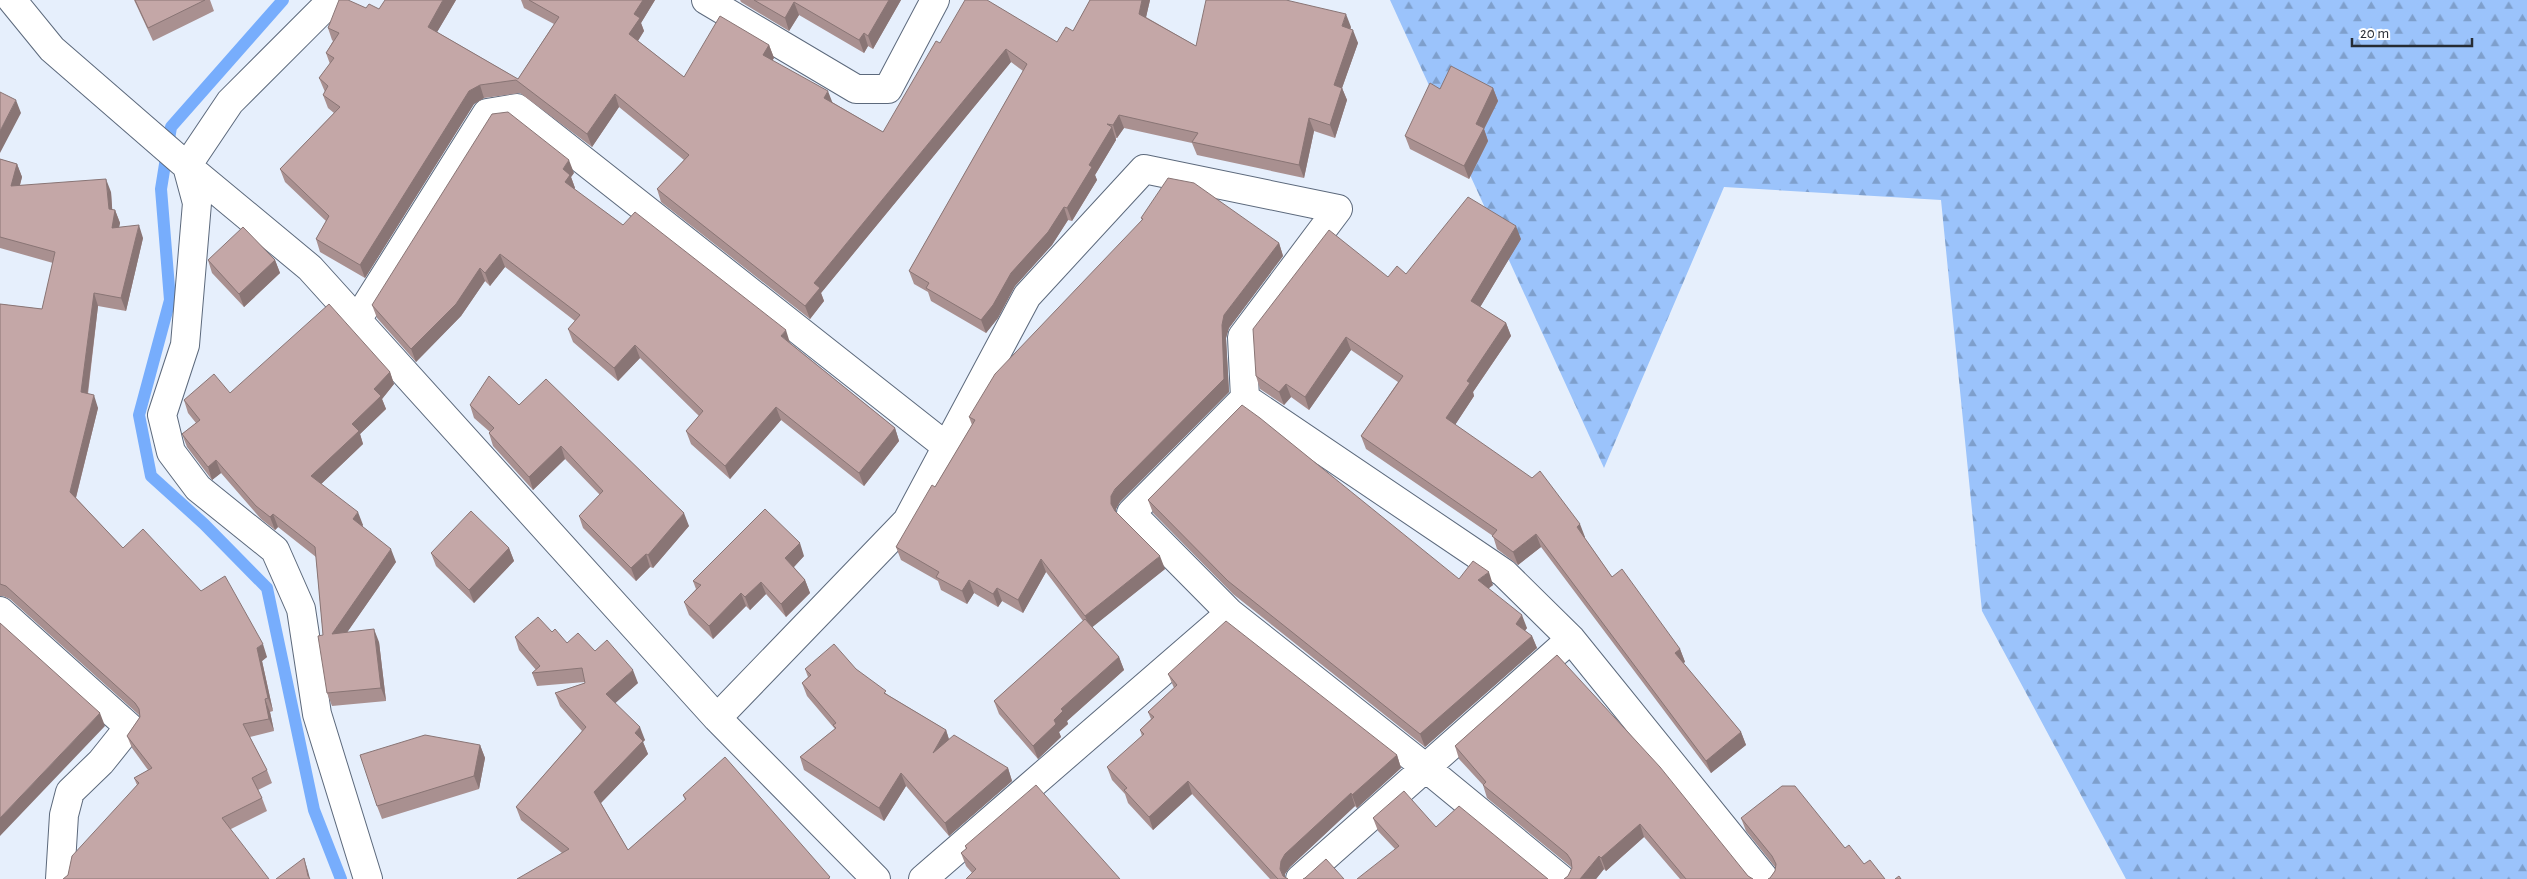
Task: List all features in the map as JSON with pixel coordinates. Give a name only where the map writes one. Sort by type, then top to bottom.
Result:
[{"type":"street","points":[[12,0],[52,49],[184,164],[310,268],[716,718],[876,879]]},
{"type":"street","points":[[184,164],[230,102],[326,7],[327,0]]},
{"type":"street","points":[[706,0],[856,88],[888,89],[935,0]]},
{"type":"street","points":[[357,320],[487,113],[517,108],[946,447]]},
{"type":"street","points":[[184,164],[197,204],[185,345],[162,416],[171,452],[198,488],[275,550],[301,609],[317,714],[368,879]]},
{"type":"street","points":[[716,718],[907,521],[1027,296],[1144,169],[1338,208],[1242,337],[1246,398],[1132,513],[1230,613],[1426,768],[1561,879]]},
{"type":"street","points":[[1246,398],[1504,572],[1571,638],[1765,879]]},
{"type":"street","points":[[0,611],[129,727],[101,762],[70,792],[64,815],[60,879]]},
{"type":"street","points":[[923,879],[1230,613]]},
{"type":"street","points":[[1300,879],[1571,638]]},
{"type":"green space","points":[[1390,0],[2527,0],[2527,879],[2126,879],[1982,611],[1941,200],[1724,187],[1604,468]]},
{"type":"building","points":[[135,0],[205,0],[148,28]]},
{"type":"building","points":[[339,0],[348,0],[366,8],[369,4],[379,9],[385,0],[443,0],[428,27],[518,79],[559,17],[529,0],[643,0],[634,14],[640,18],[629,34],[684,77],[720,16],[769,45],[763,55],[828,91],[824,98],[883,132],[936,41],[940,43],[965,0],[987,0],[1057,42],[1066,27],[1073,31],[1090,0],[1142,0],[1139,14],[1196,46],[1206,0],[1286,0],[1346,14],[1342,26],[1353,30],[1334,85],[1342,88],[1330,125],[1309,118],[1299,165],[1192,142],[1198,133],[1119,115],[1113,125],[1107,124],[1112,127],[1089,165],[1092,167],[1067,208],[1064,207],[1048,232],[1011,273],[993,305],[981,320],[926,288],[929,283],[909,271],[1027,64],[1006,49],[814,283],[820,288],[805,306],[657,189],[689,155],[615,94],[587,134],[516,80],[480,85],[469,91],[360,265],[316,239],[329,216],[280,169],[340,107],[323,95],[328,86],[319,78],[334,58],[326,53],[339,33],[328,28]]},
{"type":"building","points":[[754,0],[889,0],[868,36],[864,33],[859,40],[794,2],[785,18]]},
{"type":"building","points":[[1451,66],[1493,88],[1476,124],[1484,128],[1464,166],[1405,136],[1430,83],[1440,89]]},
{"type":"building","points":[[0,92],[16,100],[0,131]]},
{"type":"building","points":[[508,112],[569,160],[563,169],[570,175],[565,182],[623,225],[635,212],[786,330],[781,336],[895,428],[859,473],[776,407],[725,466],[686,431],[703,411],[635,345],[614,368],[568,329],[580,315],[500,254],[485,273],[480,268],[456,304],[411,349],[372,305],[492,114]]},
{"type":"building","points":[[0,159],[17,164],[11,186],[106,179],[109,209],[115,210],[112,228],[139,225],[121,298],[94,293],[81,392],[94,395],[70,492],[123,548],[143,529],[201,591],[225,576],[263,644],[257,648],[268,698],[265,699],[269,719],[243,724],[267,770],[252,778],[262,798],[222,818],[269,879],[63,879],[68,875],[72,856],[139,783],[134,778],[152,768],[127,736],[140,717],[139,709],[135,703],[6,586],[0,584],[0,304],[42,309],[55,252],[0,237]]},
{"type":"building","points":[[1168,178],[1194,183],[1279,243],[1224,315],[1222,325],[1224,379],[1115,489],[1111,496],[1111,504],[1115,511],[1160,556],[1085,616],[1041,559],[1018,600],[997,588],[993,594],[969,580],[962,591],[936,577],[939,572],[896,547],[932,485],[935,487],[975,420],[969,417],[995,374],[1143,219],[1141,218]]},
{"type":"building","points":[[1468,197],[1516,226],[1471,301],[1506,323],[1467,381],[1470,383],[1446,418],[1532,478],[1540,471],[1580,524],[1577,527],[1612,577],[1622,569],[1680,649],[1675,653],[1741,732],[1706,761],[1536,534],[1513,552],[1492,536],[1497,530],[1361,436],[1403,376],[1346,337],[1305,397],[1286,384],[1279,392],[1256,376],[1253,329],[1329,230],[1388,277],[1397,266],[1406,274]]},
{"type":"building","points":[[243,227],[275,260],[239,294],[208,260]]},
{"type":"building","points":[[329,304],[390,372],[374,389],[381,396],[352,424],[359,431],[311,476],[358,512],[353,519],[391,549],[332,634],[374,629],[381,688],[327,693],[318,636],[323,635],[315,547],[273,514],[270,517],[256,506],[216,460],[208,467],[182,434],[200,420],[184,400],[214,374],[230,393]]},
{"type":"building","points":[[489,376],[519,405],[546,379],[684,513],[648,555],[646,554],[631,568],[579,516],[603,491],[561,446],[529,477],[489,433],[494,428],[470,405]]},
{"type":"building","points":[[1242,405],[1459,579],[1473,561],[1489,572],[1478,580],[1522,615],[1516,624],[1532,636],[1420,734],[1228,581],[1148,500]]},
{"type":"building","points":[[765,509],[800,543],[785,558],[805,580],[781,604],[761,582],[745,597],[741,593],[709,626],[684,602],[701,585],[693,581]]},
{"type":"building","points":[[471,511],[509,548],[469,590],[431,553]]},
{"type":"building","points":[[538,617],[552,632],[555,629],[567,643],[578,633],[595,651],[607,640],[633,670],[606,694],[640,727],[635,733],[643,741],[594,792],[628,850],[686,799],[683,795],[725,757],[830,877],[828,879],[517,879],[569,849],[516,807],[586,727],[555,693],[585,683],[582,668],[532,673],[540,666],[515,637]]},
{"type":"building","points":[[1085,619],[1119,657],[1061,709],[1063,711],[1054,720],[1056,724],[1033,746],[994,701]]},
{"type":"building","points":[[1226,621],[1397,755],[1352,795],[1351,793],[1285,854],[1281,861],[1280,869],[1283,876],[1288,879],[1278,879],[1188,781],[1149,817],[1124,790],[1127,788],[1107,767],[1144,734],[1140,730],[1154,717],[1148,712],[1177,685],[1168,674]]},
{"type":"building","points":[[0,623],[100,713],[0,818]]},
{"type":"building","points":[[834,644],[856,669],[886,691],[884,693],[946,730],[933,753],[954,735],[1008,768],[945,823],[901,773],[879,808],[800,757],[836,728],[833,725],[836,723],[802,683],[811,675],[805,669]]},
{"type":"building","points":[[1557,655],[1660,767],[1748,876],[1753,879],[1686,879],[1640,824],[1601,858],[1599,856],[1580,879],[1564,879],[1572,868],[1571,860],[1567,854],[1483,785],[1486,782],[1455,746]]},
{"type":"building","points":[[425,735],[480,745],[474,776],[377,806],[360,755]]},
{"type":"building","points":[[1036,785],[1120,879],[966,879],[976,869],[961,853],[967,848],[965,846]]},
{"type":"building","points":[[1782,786],[1795,786],[1845,848],[1849,845],[1864,864],[1870,860],[1885,879],[1768,879],[1775,871],[1776,864],[1772,856],[1741,818]]},
{"type":"building","points":[[1404,791],[1436,827],[1459,806],[1548,879],[1357,879],[1399,846],[1373,818]]},
{"type":"building","points":[[304,858],[310,879],[276,879]]},
{"type":"building","points":[[1326,859],[1344,879],[1303,879],[1305,878]]},
{"type":"waterway","points":[[283,0],[171,127],[161,189],[170,300],[139,415],[151,476],[204,524],[267,588],[314,810],[341,879]]}]
